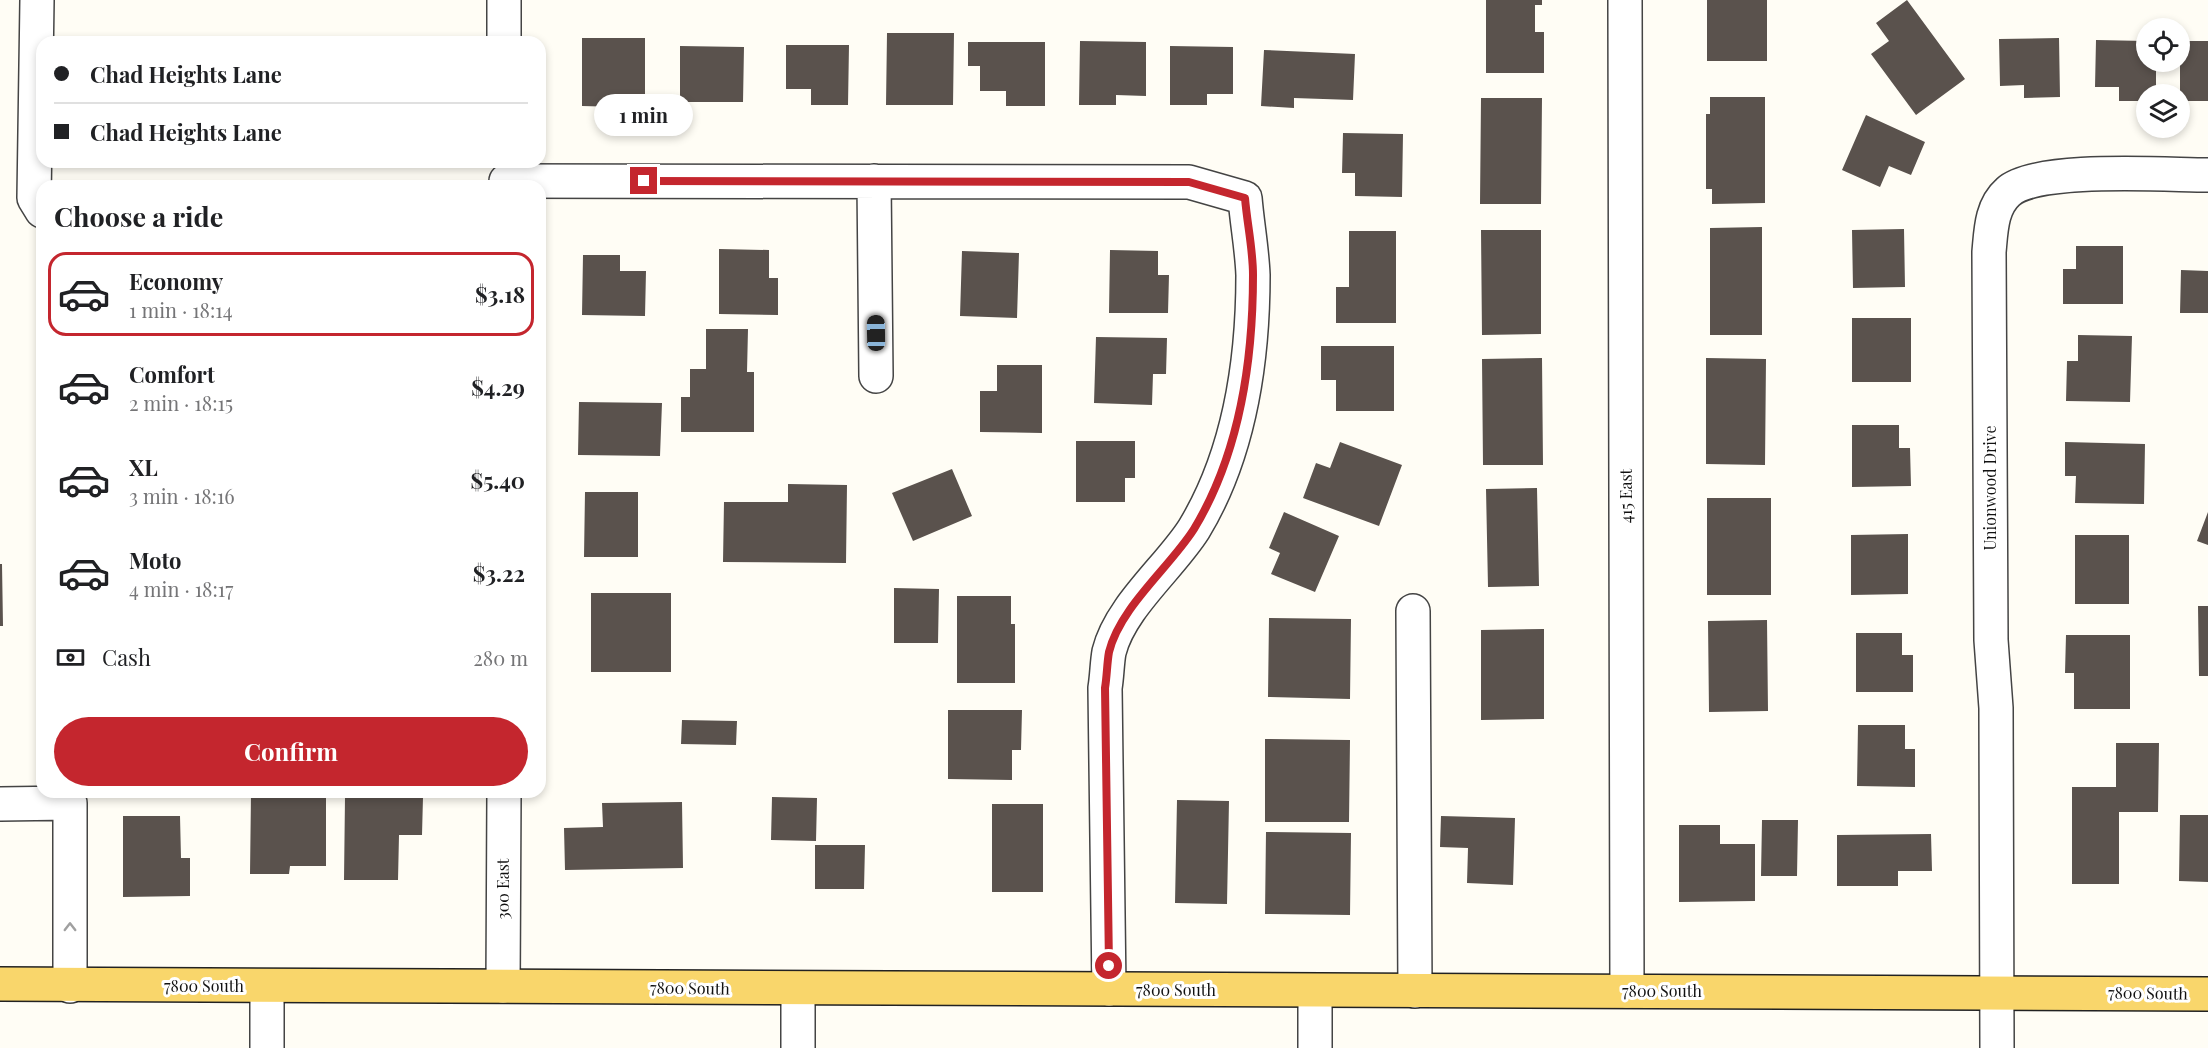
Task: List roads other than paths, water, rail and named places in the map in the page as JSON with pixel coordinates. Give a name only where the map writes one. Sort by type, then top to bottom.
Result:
[{"type":"main road","name":"7800 South","points":[[0,984],[2208,994]]},
{"type":"street","points":[[36,36],[37,0]]},
{"type":"street","points":[[504,0],[504,36]]},
{"type":"street","name":"415 East","points":[[1625,0],[1627,991]]},
{"type":"street","points":[[36,66],[34,198],[36,202]]},
{"type":"street","name":"Unionwood Drive","points":[[1997,1048],[1996,708],[1991,640],[1989,252],[1992,216],[2008,192],[2035,179],[2066,175],[2208,175]]},
{"type":"street","points":[[505,176],[1189,182],[1245,198],[1253,273],[1250,345],[1242,406],[1223,471],[1194,529],[1120,624],[1109,651],[1105,688],[1109,989]]},
{"type":"street","points":[[873,181],[876,376]]},
{"type":"street","points":[[1413,611],[1415,991]]},
{"type":"street","points":[[0,804],[70,798],[70,986]]},
{"type":"street","name":"300 East","points":[[503,986],[504,798]]},
{"type":"street","points":[[267,986],[267,1048]]},
{"type":"street","points":[[798,989],[798,1048]]},
{"type":"street","points":[[1315,991],[1315,1048]]}]
